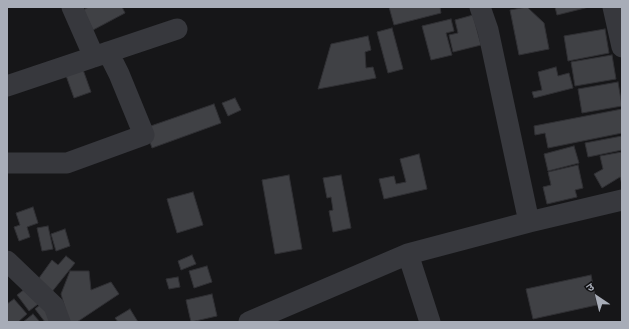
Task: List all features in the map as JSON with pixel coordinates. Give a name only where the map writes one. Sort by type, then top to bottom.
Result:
[{"type":"street","points":[[7,163],[67,163],[144,135],[119,74],[101,55],[72,7]]},
{"type":"street","points":[[480,7],[488,30],[529,222]]},
{"type":"street","points":[[613,7],[622,47]]},
{"type":"street","points":[[7,86],[177,29]]},
{"type":"street","points":[[263,320],[408,254],[529,222],[622,200]]},
{"type":"street","points":[[408,254],[430,322]]},
{"type":"street","points":[[7,261],[54,306],[60,322]]},
{"type":"building","points":[[89,7],[122,7],[125,13],[93,30],[83,10]]},
{"type":"building","points":[[389,7],[440,7],[441,13],[394,25]]},
{"type":"building","points":[[527,7],[544,23],[549,49],[519,55],[510,10]]},
{"type":"building","points":[[555,7],[589,7],[557,15]]},
{"type":"building","points":[[473,15],[481,45],[453,52],[449,35],[458,33],[455,20]]},
{"type":"building","points":[[451,19],[454,31],[446,33],[452,55],[431,60],[422,26]]},
{"type":"building","points":[[392,28],[403,69],[388,73],[377,32]]},
{"type":"building","points":[[605,29],[609,53],[568,61],[564,36]]},
{"type":"building","points":[[368,36],[371,50],[365,52],[366,68],[373,67],[376,78],[318,89],[331,44]]},
{"type":"building","points":[[612,55],[616,79],[575,86],[571,62]]},
{"type":"building","points":[[81,64],[91,92],[74,98],[64,70]]},
{"type":"building","points":[[556,67],[558,76],[569,73],[573,88],[534,98],[532,92],[542,90],[538,72]]},
{"type":"building","points":[[618,82],[622,106],[582,113],[578,89]]},
{"type":"building","points":[[235,98],[241,110],[228,116],[222,103]]},
{"type":"building","points":[[214,104],[221,123],[152,148],[145,128]]},
{"type":"building","points":[[622,109],[622,133],[548,148],[545,133],[535,135],[534,126]]},
{"type":"building","points":[[622,136],[622,150],[588,157],[585,143]]},
{"type":"building","points":[[574,146],[579,163],[548,171],[544,154]]},
{"type":"building","points":[[622,152],[622,184],[620,177],[602,188],[594,174],[603,169],[600,156]]},
{"type":"building","points":[[419,154],[427,189],[384,199],[379,179],[394,176],[396,184],[406,182],[400,159]]},
{"type":"building","points":[[578,165],[583,188],[575,190],[577,197],[547,204],[543,187],[551,185],[548,172]]},
{"type":"building","points":[[289,175],[302,249],[275,254],[262,180]]},
{"type":"building","points":[[341,175],[351,228],[333,232],[329,211],[333,210],[331,197],[327,198],[323,178]]},
{"type":"building","points":[[193,192],[203,225],[177,233],[167,199]]},
{"type":"building","points":[[33,207],[38,223],[27,227],[30,237],[19,241],[14,227],[20,225],[16,213]]},
{"type":"building","points":[[48,226],[53,249],[42,251],[37,228]]},
{"type":"building","points":[[65,229],[70,246],[56,251],[51,234]]},
{"type":"building","points":[[192,255],[196,264],[181,270],[178,261]]},
{"type":"building","points":[[66,256],[75,263],[51,293],[39,278],[52,260],[58,265]]},
{"type":"building","points":[[207,266],[212,282],[194,288],[189,271]]},
{"type":"building","points":[[70,271],[89,271],[91,290],[111,282],[119,294],[77,322],[69,322],[61,294]]},
{"type":"building","points":[[591,275],[597,305],[533,319],[526,289]]},
{"type":"building","points":[[178,277],[180,287],[169,289],[166,279]]},
{"type":"building","points":[[34,282],[46,298],[29,311],[17,295]]},
{"type":"building","points":[[212,294],[217,316],[191,322],[186,300]]},
{"type":"building","points":[[14,299],[27,314],[18,322],[7,322],[7,304]]},
{"type":"building","points":[[47,299],[63,322],[45,322],[35,309]]},
{"type":"building","points":[[130,309],[138,322],[118,322],[115,318]]},
{"type":"building","points":[[33,314],[40,322],[23,322]]}]
